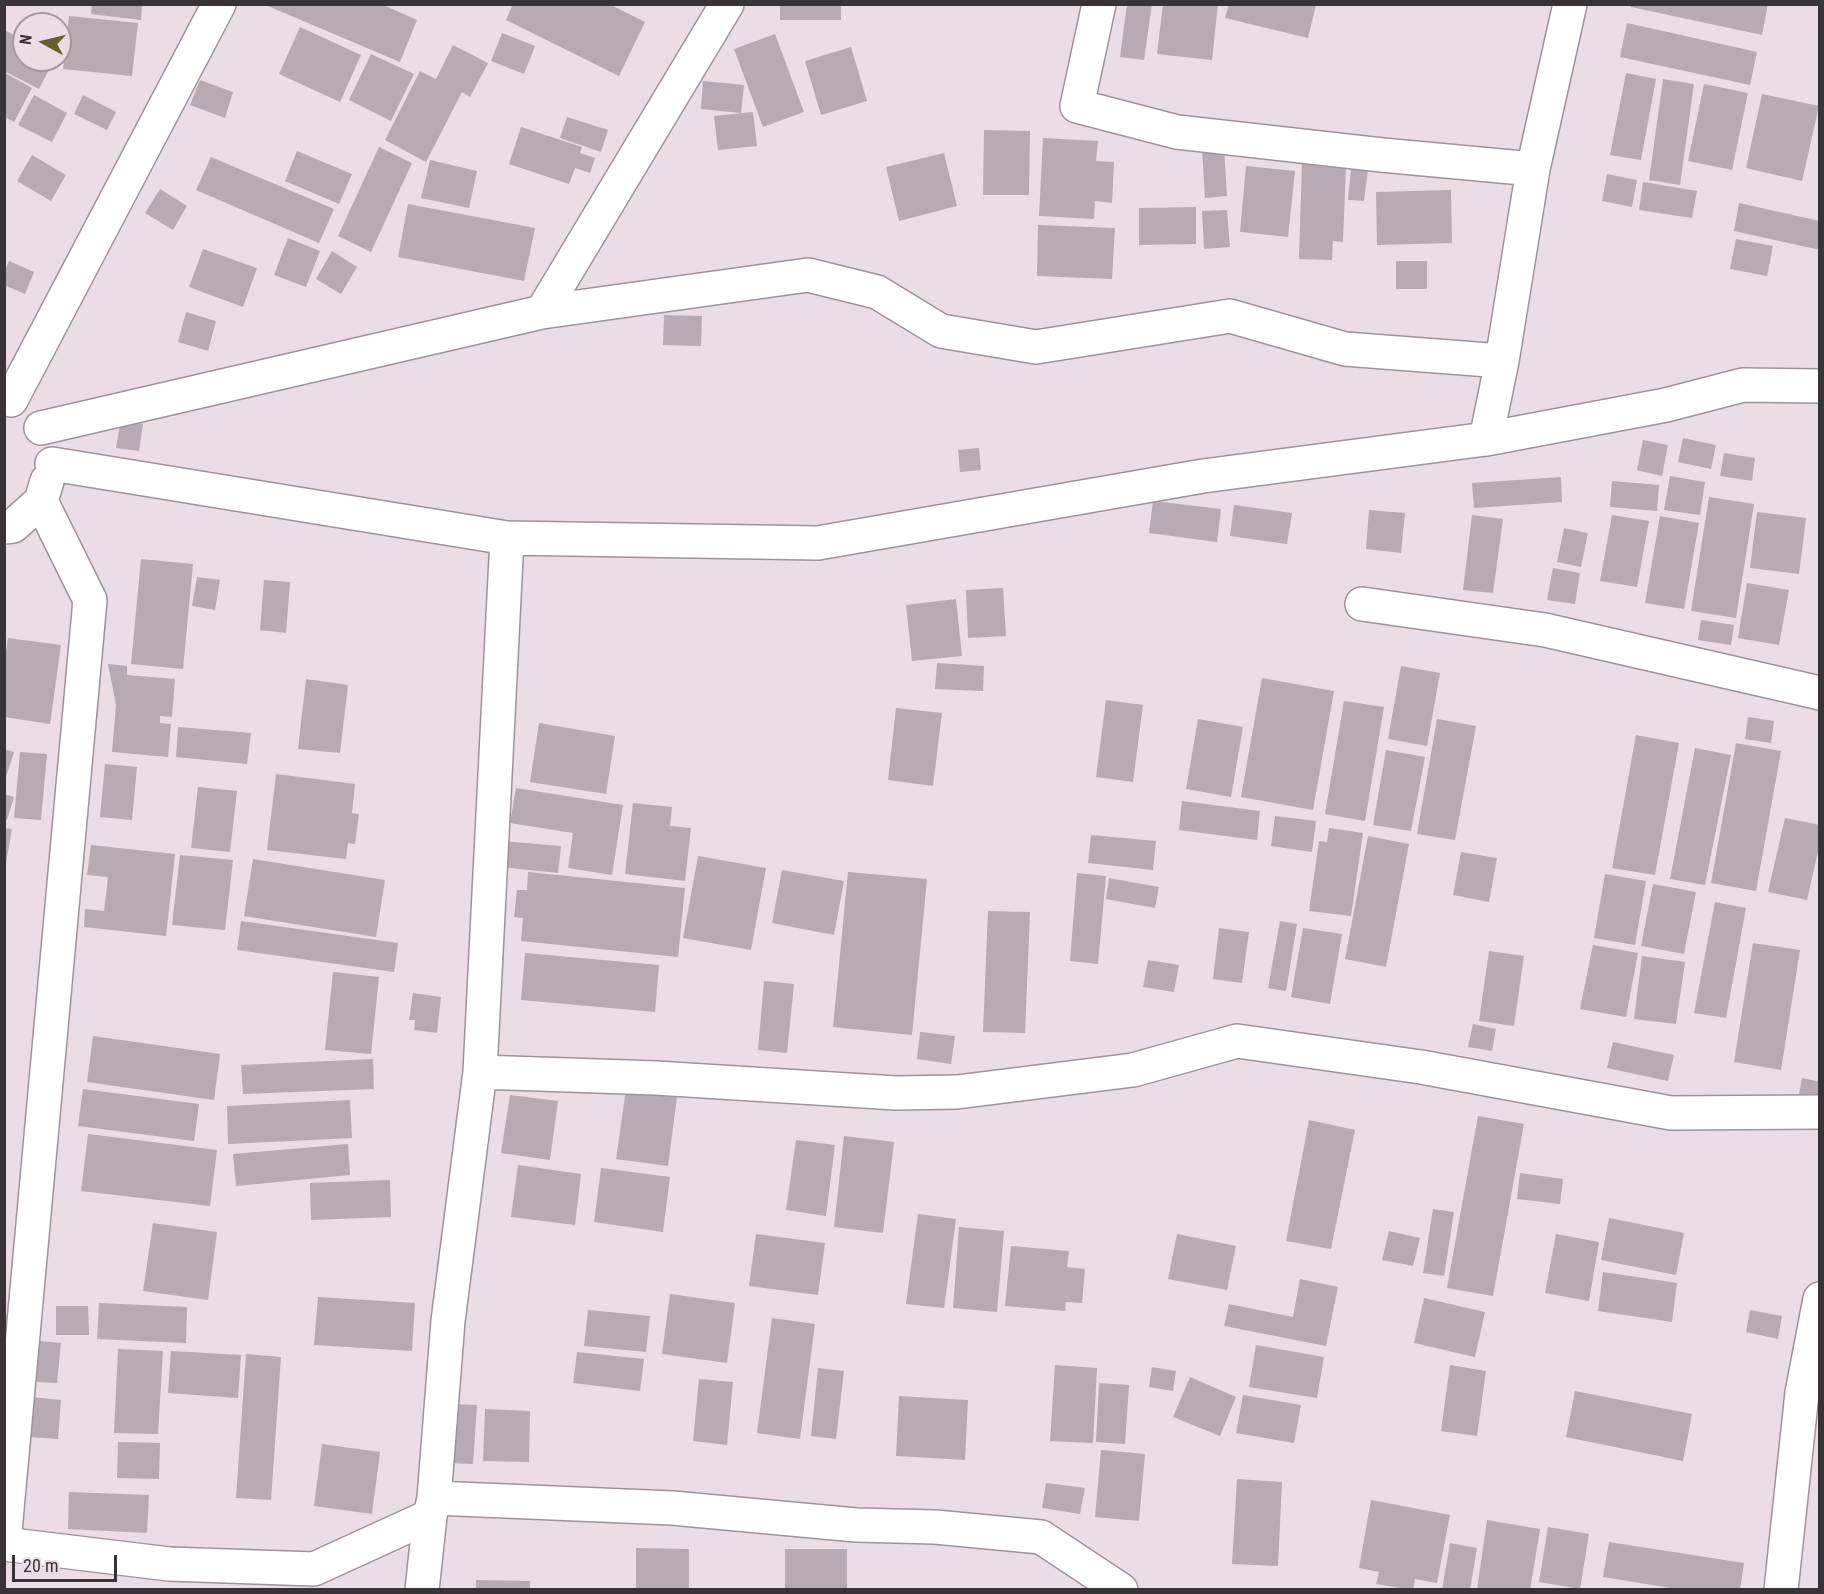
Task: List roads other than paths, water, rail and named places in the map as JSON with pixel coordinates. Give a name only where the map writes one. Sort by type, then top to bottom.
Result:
[{"type":"street","points":[[4,527],[13,526],[42,501],[52,464],[41,428],[8,400],[219,4]]},
{"type":"street","points":[[542,312],[727,4]]},
{"type":"street","points":[[1099,4],[1077,106],[1178,132],[1533,169]]},
{"type":"street","points":[[1486,439],[1502,361],[1533,169],[1570,4]]},
{"type":"street","points":[[41,428],[542,312],[808,275],[877,292],[942,331],[1036,347],[1230,316],[1345,349],[1502,361]]},
{"type":"street","points":[[52,464],[507,538],[818,543],[1203,476],[1486,439],[1666,405],[1743,385],[1820,386]]},
{"type":"street","points":[[42,501],[90,600],[4,1543],[169,1564],[314,1569],[432,1507],[672,1508],[856,1525],[935,1527],[1041,1537],[1121,1590]]},
{"type":"street","points":[[422,1590],[432,1507],[448,1321],[480,1072],[507,538]]},
{"type":"street","points":[[1362,604],[1545,630],[1820,693]]},
{"type":"street","points":[[480,1072],[656,1078],[896,1093],[957,1092],[1133,1070],[1237,1041],[1421,1067],[1671,1113],[1820,1112]]},
{"type":"street","points":[[1781,1590],[1802,1393],[1820,1299]]}]
